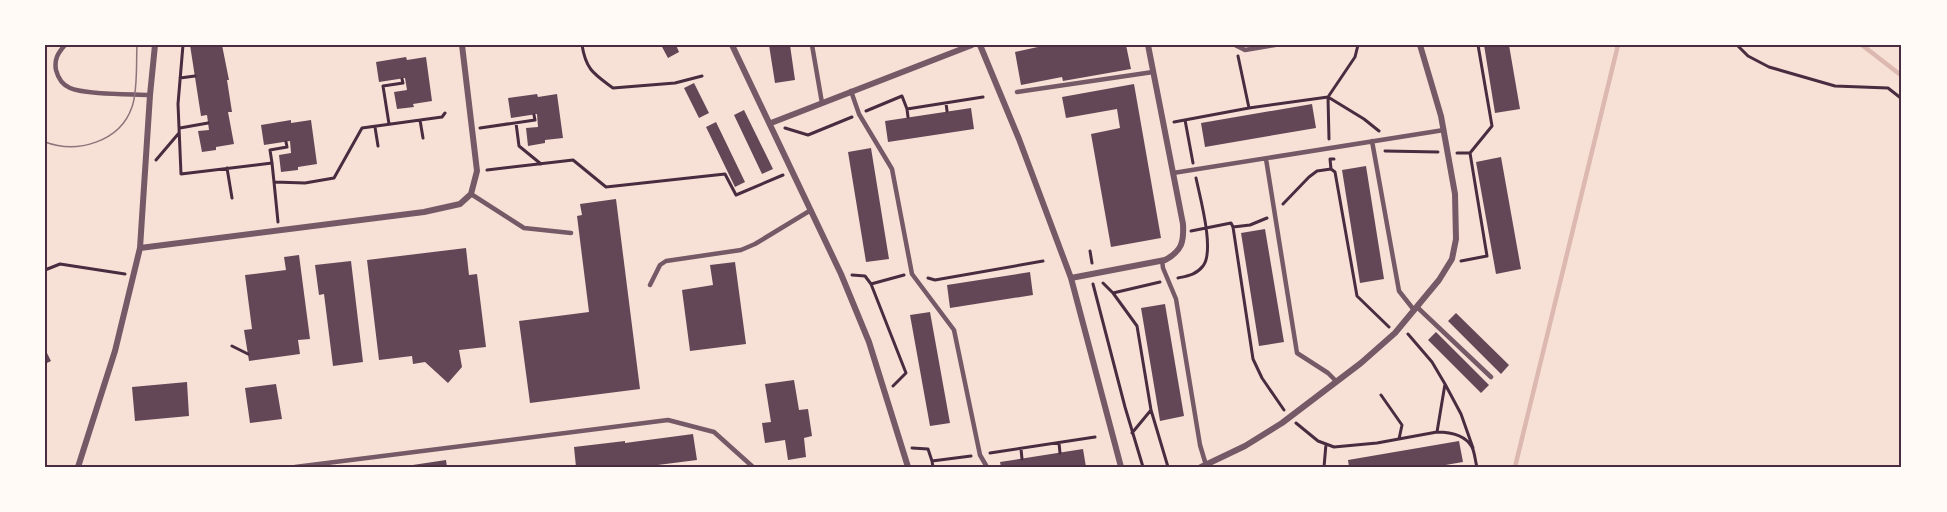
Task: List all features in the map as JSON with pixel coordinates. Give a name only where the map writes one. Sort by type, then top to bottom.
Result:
[{"type":"street","points":[[78,467],[116,351],[140,248],[155,45]]},
{"type":"street","points":[[140,248],[445,209],[460,204],[471,194],[477,171],[462,45]]},
{"type":"street","points":[[732,45],[842,274],[870,342],[908,467]]},
{"type":"street","points":[[771,123],[972,45]]},
{"type":"street","points":[[980,45],[1019,139],[1071,278],[1121,467]]},
{"type":"street","points":[[1071,278],[1162,260],[1175,254],[1180,247],[1184,232],[1148,45]]},
{"type":"street","points":[[1204,466],[1245,446],[1282,423],[1361,363],[1395,333],[1439,280],[1452,259],[1457,219],[1455,194],[1441,116],[1420,45]]},
{"type":"lane","points":[[65,45],[58,53],[55,64],[62,83],[70,88],[150,95]]},
{"type":"lane","points":[[812,45],[822,103]]},
{"type":"lane","points":[[1236,45],[1245,50],[1275,45]]},
{"type":"lane","points":[[1017,92],[1153,72]]},
{"type":"lane","points":[[851,91],[859,114],[892,169],[912,274],[954,330],[980,455],[987,467]]},
{"type":"lane","points":[[1173,173],[1444,130]]},
{"type":"lane","points":[[1372,141],[1399,291],[1491,377]]},
{"type":"lane","points":[[1266,159],[1297,352],[1336,381]]},
{"type":"lane","points":[[471,194],[524,228],[571,232]]},
{"type":"lane","points":[[650,285],[660,265],[666,261],[741,249],[755,244],[811,210]]},
{"type":"lane","points":[[1162,260],[1176,299],[1204,466]]},
{"type":"lane","points":[[295,467],[668,420],[714,432],[753,467]]},
{"type":"path","points":[[183,45],[178,104],[181,174],[272,163]]},
{"type":"path","points":[[582,45],[591,73],[613,88],[675,83],[702,76]]},
{"type":"path","points":[[1236,45],[1249,108]]},
{"type":"path","points":[[1330,148],[1328,97],[1355,57],[1358,45]]},
{"type":"path","points":[[1452,259],[1463,261],[1487,256],[1470,153],[1492,126],[1479,66],[1478,45]]},
{"type":"path","points":[[1737,45],[1748,56],[1769,67],[1835,86],[1888,88],[1902,99]]},
{"type":"path","points":[[180,78],[195,76]]},
{"type":"path","points":[[389,124],[383,86],[403,84],[402,79]]},
{"type":"path","points":[[771,123],[808,135],[902,96],[908,117]]},
{"type":"path","points":[[907,109],[983,97]]},
{"type":"path","points":[[1162,125],[1249,108],[1328,97],[1364,119],[1401,150]]},
{"type":"path","points":[[946,103],[947,111]]},
{"type":"path","points":[[1481,110],[1489,108]]},
{"type":"path","points":[[274,182],[305,183],[334,178],[362,128],[442,117],[445,113]]},
{"type":"path","points":[[472,129],[535,120],[534,115]]},
{"type":"path","points":[[420,120],[423,138]]},
{"type":"path","points":[[146,172],[180,130],[208,123]]},
{"type":"path","points":[[516,123],[519,146],[541,164]]},
{"type":"path","points":[[375,126],[378,146]]},
{"type":"path","points":[[278,230],[270,150],[287,147],[286,142]]},
{"type":"path","points":[[1374,152],[1401,150],[1470,153]]},
{"type":"path","points":[[1341,157],[1330,159],[1331,169],[1335,172],[1357,296],[1395,333]]},
{"type":"path","points":[[477,171],[573,160],[606,187],[725,174],[736,195],[793,171]]},
{"type":"path","points":[[227,168],[232,198]]},
{"type":"path","points":[[1184,232],[1231,223],[1233,227],[1263,221],[1274,213],[1309,177],[1317,171],[1331,169]]},
{"type":"path","points":[[871,284],[912,274],[935,280],[1043,261]]},
{"type":"path","points":[[45,270],[60,264],[134,275]]},
{"type":"path","points":[[1007,267],[1008,275]]},
{"type":"path","points":[[842,274],[866,276],[906,373],[885,393]]},
{"type":"path","points":[[969,274],[970,281]]},
{"type":"path","points":[[1143,467],[1092,283],[1102,282],[1137,326],[1151,410],[1168,467]]},
{"type":"path","points":[[232,346],[248,354]]},
{"type":"path","points":[[1445,384],[1461,414],[1477,467]]},
{"type":"path","points":[[1381,395],[1402,425],[1399,439]]},
{"type":"path","points":[[1132,433],[1151,410]]},
{"type":"path","points":[[1437,432],[1449,432],[1464,439],[1473,448]]},
{"type":"path","points":[[932,461],[1095,437]]},
{"type":"path","points":[[1059,442],[1060,453]]},
{"type":"path","points":[[1324,467],[1326,444]]},
{"type":"path","points":[[902,447],[928,449],[933,467]]},
{"type":"path","points":[[1021,448],[1022,459]]},
{"type":"building","points":[[190,45],[222,45],[229,80],[227,80],[232,112],[228,112],[234,144],[202,152],[198,131],[209,130],[207,115],[201,116]]},
{"type":"building","points":[[661,45],[676,45],[679,52],[668,58]]},
{"type":"building","points":[[769,45],[790,45],[795,80],[775,83]]},
{"type":"building","points":[[1047,45],[1126,45],[1131,69],[1063,81],[1062,77],[1021,85],[1015,52]]},
{"type":"building","points":[[1484,45],[1509,45],[1520,109],[1495,113]]},
{"type":"building","points":[[406,57],[407,60],[426,57],[432,101],[413,104],[414,107],[397,109],[394,92],[407,90],[405,78],[379,82],[376,62]]},
{"type":"building","points":[[694,83],[709,113],[699,118],[684,88]]},
{"type":"building","points":[[1134,84],[1161,238],[1111,247],[1091,134],[1120,128],[1117,109],[1066,118],[1062,97]]},
{"type":"building","points":[[537,94],[538,97],[557,94],[563,138],[545,140],[545,143],[528,146],[526,128],[538,127],[537,114],[511,118],[508,98]]},
{"type":"building","points":[[1312,104],[1316,128],[1205,147],[1201,123]]},
{"type":"building","points":[[971,108],[974,129],[888,142],[885,121]]},
{"type":"building","points":[[744,110],[773,169],[762,174],[734,115]]},
{"type":"building","points":[[291,120],[291,123],[311,120],[317,164],[281,172],[279,155],[291,153],[290,141],[264,145],[261,125]]},
{"type":"building","points":[[716,122],[745,182],[735,187],[706,127]]},
{"type":"building","points":[[871,148],[889,259],[866,262],[848,152]]},
{"type":"building","points":[[1501,157],[1521,269],[1496,274],[1476,162]]},
{"type":"building","points":[[1366,166],[1384,279],[1360,283],[1342,170]]},
{"type":"building","points":[[616,199],[640,389],[530,403],[519,321],[589,312],[577,216],[582,215],[580,204]]},
{"type":"building","points":[[1265,229],[1284,342],[1259,346],[1241,233]]},
{"type":"building","points":[[466,248],[469,275],[477,274],[486,347],[459,350],[462,367],[448,383],[425,362],[413,364],[412,356],[379,360],[367,260]]},
{"type":"building","points":[[299,255],[310,339],[298,340],[300,354],[249,361],[244,330],[252,329],[245,275],[286,270],[284,257]]},
{"type":"building","points":[[351,261],[363,362],[333,366],[324,294],[319,295],[315,265]]},
{"type":"building","points":[[735,262],[746,344],[690,351],[682,290],[713,285],[710,265]]},
{"type":"building","points":[[1030,272],[1033,295],[950,308],[947,285]]},
{"type":"building","points":[[1165,304],[1184,416],[1160,421],[1141,308]]},
{"type":"building","points":[[930,312],[950,423],[930,426],[910,315]]},
{"type":"building","points":[[1456,313],[1509,365],[1501,374],[1448,321]]},
{"type":"building","points":[[1436,332],[1489,385],[1481,393],[1428,340]]},
{"type":"building","points":[[45,349],[51,361],[45,364]]},
{"type":"building","points":[[794,380],[799,410],[808,409],[812,436],[804,438],[806,457],[788,460],[785,440],[765,443],[762,423],[771,422],[765,384]]},
{"type":"building","points":[[187,382],[189,416],[135,421],[132,387]]},
{"type":"building","points":[[276,384],[282,419],[250,423],[245,388]]},
{"type":"building","points":[[693,434],[697,460],[642,467],[576,467],[574,447]]},
{"type":"building","points":[[1459,441],[1463,462],[1434,467],[1349,467],[1348,460]]},
{"type":"building","points":[[1083,449],[1086,467],[1001,467],[1000,462]]},
{"type":"building","points":[[446,460],[447,467],[406,467],[406,466]]},
{"type":"waterway","points":[[1515,467],[1618,45]]},
{"type":"waterway","points":[[1862,45],[1902,76]]},
{"type":"tram line","points":[[45,142],[70,147],[83,145],[108,137],[118,129],[126,119],[134,100],[137,45]]}]
